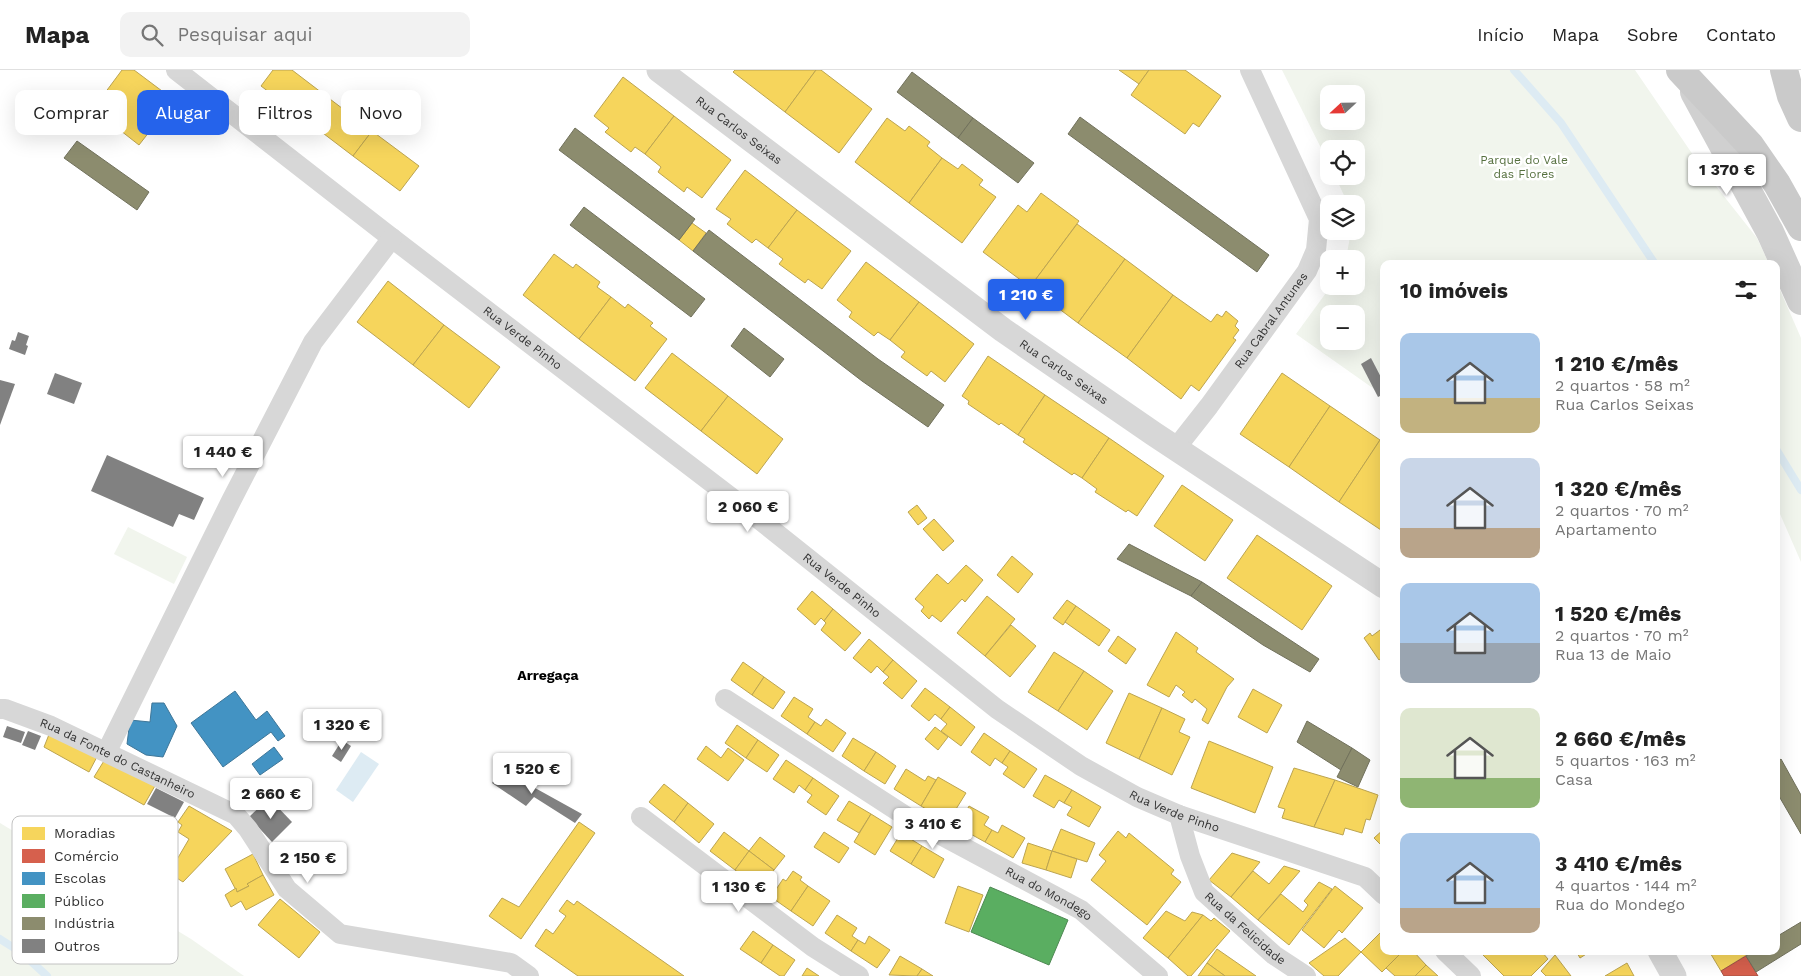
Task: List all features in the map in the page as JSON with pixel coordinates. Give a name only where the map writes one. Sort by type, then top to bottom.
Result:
[{"type":"main road","points":[[1784,70],[1791,96],[1801,118]]},
{"type":"main road","points":[[1682,73],[1750,145],[1777,184],[1801,228]]},
{"type":"main road","points":[[1682,73],[1770,232],[1801,302]]},
{"type":"street","name":"Rua Verde Pinho","points":[[176,70],[741,505],[996,709],[1081,766],[1137,797],[1180,815],[1364,877],[1380,891]]},
{"type":"street","name":"Rua Carlos Seixas","points":[[660,70],[1003,330],[1380,583]]},
{"type":"street","name":"Rua Cabral Antunes","points":[[1176,448],[1209,406],[1307,271],[1316,250],[1319,219],[1250,70]]},
{"type":"street","points":[[107,752],[313,342],[392,238]]},
{"type":"street","name":"Rua do Mondego","points":[[725,699],[907,817],[1081,910],[1158,976]]},
{"type":"street","name":"Rua da Fonte do Castanheiro","points":[[0,709],[5,709],[51,726],[236,815],[248,829],[287,889],[340,934],[511,963],[529,976]]},
{"type":"street","name":"Rua da Felicidade","points":[[1180,815],[1190,856],[1204,892],[1274,956],[1306,976]]},
{"type":"street","points":[[641,817],[813,946],[859,976]]},
{"type":"street","points":[[1448,955],[1471,976]]},
{"type":"street","points":[[1662,955],[1674,976]]},
{"type":"green space","name":"Parque do Vale das Flores","points":[[1282,70],[1635,70],[1704,171],[1757,238],[1767,260],[1380,260],[1380,393],[1296,334],[1324,295],[1365,295],[1365,250],[1348,250],[1349,240],[1365,240],[1365,195],[1344,195],[1339,185],[1365,185],[1365,140],[1320,140],[1320,146]]},
{"type":"green space","points":[[1780,290],[1801,338],[1801,562],[1780,514]]},
{"type":"green space","points":[[128,527],[187,557],[174,584],[114,554]]},
{"type":"green space","points":[[0,823],[12,830],[12,964],[178,964],[178,931],[244,976],[0,976]]},
{"type":"shaded area","points":[[361,752],[379,764],[353,802],[336,790]]},
{"type":"building: Moradias","points":[[122,70],[134,70],[161,90],[137,90],[137,135],[147,135],[139,145],[126,135],[127,90],[107,90]]},
{"type":"building: Moradias","points":[[273,70],[292,70],[318,90],[266,90],[261,86]]},
{"type":"building: Moradias","points":[[735,70],[816,70],[785,112],[733,72]]},
{"type":"building: Moradias","points":[[816,70],[821,70],[872,109],[839,153],[785,112]]},
{"type":"building: Moradias","points":[[1119,70],[1149,70],[1139,84]]},
{"type":"building: Moradias","points":[[1149,70],[1185,70],[1221,96],[1199,127],[1193,123],[1185,134],[1131,95]]},
{"type":"building: Moradias","points":[[623,77],[674,116],[645,154],[635,147],[631,152],[605,132],[609,128],[594,116]]},
{"type":"building: Moradias","points":[[331,100],[341,107],[341,135],[369,135],[353,156],[325,135],[331,135]]},
{"type":"building: Moradias","points":[[674,116],[731,160],[702,198],[687,187],[684,192],[658,172],[661,167],[645,154]]},
{"type":"building: Moradias","points":[[887,118],[905,131],[909,126],[930,142],[927,146],[942,158],[909,203],[855,162]]},
{"type":"building: Moradias","points":[[369,135],[377,135],[419,166],[400,191],[353,156]]},
{"type":"building: Moradias","points":[[942,158],[958,169],[962,164],[983,180],[979,185],[996,197],[962,243],[909,203]]},
{"type":"building: Moradias","points":[[745,170],[797,210],[768,248],[756,239],[752,243],[727,224],[731,219],[716,209]]},
{"type":"building: Moradias","points":[[1041,193],[1079,221],[1030,287],[983,252],[1018,205],[1027,212]]},
{"type":"building: Moradias","points":[[797,210],[851,251],[822,289],[808,279],[805,283],[779,264],[783,259],[768,248]]},
{"type":"building: Moradias","points":[[692,223],[706,233],[693,251],[679,240]]},
{"type":"building: Moradias","points":[[1077,224],[1125,259],[1078,323],[1030,287]]},
{"type":"building: Moradias","points":[[554,254],[573,268],[576,264],[600,282],[597,287],[611,297],[579,339],[523,295]]},
{"type":"building: Moradias","points":[[1125,259],[1173,295],[1127,358],[1078,323]]},
{"type":"building: Moradias","points":[[866,262],[919,302],[890,340],[878,332],[874,336],[849,317],[852,312],[837,300]]},
{"type":"building: Moradias","points":[[388,281],[444,325],[413,365],[357,322]]},
{"type":"building: Moradias","points":[[1173,295],[1211,322],[1217,314],[1222,317],[1226,311],[1238,321],[1235,326],[1239,330],[1233,338],[1236,340],[1199,391],[1191,385],[1181,399],[1127,358]]},
{"type":"building: Moradias","points":[[611,297],[625,308],[628,304],[653,323],[650,326],[667,339],[635,381],[579,339]]},
{"type":"building: Moradias","points":[[919,302],[974,344],[945,382],[931,371],[927,376],[901,357],[905,352],[890,340]]},
{"type":"building: Moradias","points":[[444,325],[500,367],[469,408],[413,365]]},
{"type":"building: Moradias","points":[[672,353],[728,396],[701,431],[645,388]]},
{"type":"building: Moradias","points":[[988,356],[1045,395],[1018,435],[1001,423],[999,425],[968,404],[969,401],[962,396]]},
{"type":"building: Moradias","points":[[1282,373],[1330,406],[1289,467],[1240,434]]},
{"type":"building: Moradias","points":[[1045,395],[1109,438],[1082,478],[1074,473],[1072,475],[1023,442],[1025,439],[1018,435]]},
{"type":"building: Moradias","points":[[728,396],[783,439],[757,474],[701,431]]},
{"type":"building: Moradias","points":[[1330,406],[1380,440],[1339,502],[1289,467]]},
{"type":"building: Moradias","points":[[1109,438],[1164,476],[1137,516],[1128,510],[1126,512],[1095,492],[1097,489],[1082,478]]},
{"type":"building: Moradias","points":[[1380,440],[1380,529],[1339,502]]},
{"type":"building: Moradias","points":[[1182,485],[1233,520],[1205,561],[1154,526]]},
{"type":"building: Moradias","points":[[917,505],[927,518],[918,525],[908,512]]},
{"type":"building: Moradias","points":[[934,519],[954,541],[943,551],[923,529]]},
{"type":"building: Moradias","points":[[1257,535],[1332,586],[1302,630],[1227,578]]},
{"type":"building: Moradias","points":[[1012,556],[1033,574],[1018,593],[997,575]]},
{"type":"building: Moradias","points":[[966,565],[983,580],[965,602],[962,599],[941,622],[932,615],[929,619],[921,611],[924,607],[915,599],[937,574],[948,584]]},
{"type":"building: Moradias","points":[[812,591],[833,609],[824,621],[821,618],[815,625],[797,609]]},
{"type":"building: Moradias","points":[[987,596],[1015,619],[985,656],[957,633]]},
{"type":"building: Moradias","points":[[1067,600],[1076,606],[1063,625],[1053,618]]},
{"type":"building: Moradias","points":[[1076,606],[1110,630],[1099,646],[1065,622]]},
{"type":"building: Moradias","points":[[833,609],[861,633],[845,651],[821,630],[826,623],[824,621]]},
{"type":"building: Moradias","points":[[1011,625],[1036,646],[1010,677],[985,656]]},
{"type":"building: Moradias","points":[[1380,630],[1379,660],[1364,638],[1370,633],[1372,636]]},
{"type":"building: Moradias","points":[[1176,632],[1198,648],[1196,652],[1234,679],[1227,687],[1208,724],[1202,720],[1207,709],[1195,699],[1192,703],[1182,695],[1185,692],[1176,685],[1169,697],[1147,685]]},
{"type":"building: Moradias","points":[[1118,636],[1136,649],[1126,664],[1108,651]]},
{"type":"building: Moradias","points":[[869,639],[893,660],[883,672],[877,666],[871,673],[853,658]]},
{"type":"building: Moradias","points":[[1054,652],[1084,671],[1058,711],[1028,692]]},
{"type":"building: Moradias","points":[[893,660],[917,681],[902,699],[883,683],[889,677],[883,672]]},
{"type":"building: Moradias","points":[[743,662],[764,677],[752,695],[731,680]]},
{"type":"building: Moradias","points":[[1084,671],[1113,691],[1087,730],[1058,711]]},
{"type":"building: Moradias","points":[[764,677],[785,692],[773,709],[752,695]]},
{"type":"building: Moradias","points":[[925,688],[950,707],[941,719],[935,714],[929,721],[911,706]]},
{"type":"building: Moradias","points":[[1253,689],[1282,705],[1267,733],[1238,717]]},
{"type":"building: Moradias","points":[[1129,693],[1162,708],[1139,759],[1106,743]]},
{"type":"building: Moradias","points":[[794,697],[813,709],[808,717],[815,722],[807,734],[781,716]]},
{"type":"building: Moradias","points":[[950,707],[975,727],[961,746],[941,731],[947,724],[941,719]]},
{"type":"building: Moradias","points":[[1162,708],[1185,719],[1179,732],[1190,737],[1172,775],[1139,759]]},
{"type":"building: Moradias","points":[[826,719],[846,733],[833,752],[807,734],[815,722],[821,726]]},
{"type":"building: Moradias","points":[[737,725],[758,740],[746,758],[725,743]]},
{"type":"building: Moradias","points":[[935,727],[948,737],[938,750],[925,739]]},
{"type":"building: Moradias","points":[[50,732],[99,753],[89,772],[44,747]]},
{"type":"building: Moradias","points":[[984,733],[1010,751],[1002,763],[995,758],[990,766],[971,752]]},
{"type":"building: Moradias","points":[[853,738],[876,752],[864,771],[842,756]]},
{"type":"building: Moradias","points":[[758,740],[779,755],[767,772],[746,758]]},
{"type":"building: Moradias","points":[[1209,741],[1273,767],[1255,813],[1191,788]]},
{"type":"building: Moradias","points":[[706,746],[721,758],[728,748],[744,760],[728,781],[697,759]]},
{"type":"building: Moradias","points":[[1010,751],[1037,769],[1024,788],[1003,774],[1008,767],[1002,763]]},
{"type":"building: Moradias","points":[[876,752],[896,766],[885,784],[864,771]]},
{"type":"building: Moradias","points":[[107,756],[156,784],[144,805],[94,777]]},
{"type":"building: Moradias","points":[[786,760],[813,778],[805,790],[799,785],[794,793],[773,779]]},
{"type":"building: Moradias","points":[[1294,768],[1335,780],[1314,827],[1282,818],[1285,809],[1278,807]]},
{"type":"building: Moradias","points":[[906,769],[925,781],[928,776],[936,780],[921,806],[894,789]]},
{"type":"building: Moradias","points":[[1045,775],[1072,790],[1064,803],[1059,800],[1054,808],[1033,796]]},
{"type":"building: Moradias","points":[[938,777],[966,793],[948,822],[921,806]]},
{"type":"building: Moradias","points":[[813,778],[839,796],[826,815],[807,802],[812,795],[805,790]]},
{"type":"building: Moradias","points":[[1335,780],[1378,795],[1370,820],[1366,819],[1362,833],[1345,828],[1343,835],[1314,827]]},
{"type":"building: Moradias","points":[[664,784],[688,803],[674,822],[649,802]]},
{"type":"building: Moradias","points":[[1072,790],[1101,807],[1089,827],[1067,815],[1072,807],[1064,803]]},
{"type":"building: Moradias","points":[[849,801],[871,814],[859,833],[837,820]]},
{"type":"building: Moradias","points":[[688,803],[714,824],[699,843],[674,822]]},
{"type":"building: Moradias","points":[[189,806],[232,831],[183,882],[178,879],[178,858],[189,839],[178,832],[182,825],[178,822]]},
{"type":"building: Moradias","points":[[969,806],[989,817],[984,825],[992,830],[985,842],[958,827]]},
{"type":"building: Moradias","points":[[871,814],[892,827],[875,855],[854,842]]},
{"type":"building: Moradias","points":[[579,822],[595,833],[521,939],[489,916],[502,898],[519,907]]},
{"type":"building: Moradias","points":[[1002,825],[1025,838],[1013,858],[985,842],[992,830],[998,833]]},
{"type":"building: Moradias","points":[[1061,829],[1095,843],[1087,862],[1052,851]]},
{"type":"building: Moradias","points":[[1118,831],[1126,838],[1129,833],[1174,870],[1171,874],[1181,882],[1147,925],[1091,880],[1106,861],[1099,855]]},
{"type":"building: Moradias","points":[[724,832],[749,851],[735,870],[710,851]]},
{"type":"building: Moradias","points":[[824,832],[849,848],[839,863],[814,847]]},
{"type":"building: Moradias","points":[[901,833],[922,846],[911,864],[890,851]]},
{"type":"building: Moradias","points":[[1380,833],[1380,844],[1374,838]]},
{"type":"building: Moradias","points":[[760,837],[785,856],[774,870],[749,851]]},
{"type":"building: Moradias","points":[[1028,843],[1052,851],[1046,870],[1022,863]]},
{"type":"building: Moradias","points":[[922,846],[944,859],[934,878],[911,864]]},
{"type":"building: Moradias","points":[[749,851],[774,870],[760,889],[735,870]]},
{"type":"building: Moradias","points":[[1052,851],[1077,859],[1071,878],[1046,870]]},
{"type":"building: Moradias","points":[[1232,853],[1260,862],[1231,897],[1209,880]]},
{"type":"building: Moradias","points":[[253,854],[263,875],[247,884],[249,886],[237,892],[225,869]]},
{"type":"building: Moradias","points":[[1284,866],[1300,871],[1258,920],[1231,897],[1253,871],[1269,884]]},
{"type":"building: Moradias","points":[[793,871],[802,877],[800,880],[808,886],[791,911],[771,897],[783,879],[786,881]]},
{"type":"building: Moradias","points":[[263,875],[274,895],[246,910],[241,901],[231,907],[225,895],[236,888],[237,892],[249,886],[247,884]]},
{"type":"building: Moradias","points":[[1319,882],[1332,889],[1289,945],[1258,920],[1281,894],[1303,912],[1308,905],[1304,901]]},
{"type":"building: Moradias","points":[[808,886],[830,901],[813,926],[791,911]]},
{"type":"building: Moradias","points":[[958,886],[983,895],[969,932],[945,923]]},
{"type":"building: Moradias","points":[[1335,886],[1363,908],[1342,933],[1339,930],[1324,948],[1302,930]]},
{"type":"building: Moradias","points":[[280,899],[320,932],[299,958],[258,925]]},
{"type":"building: Moradias","points":[[567,900],[574,905],[577,901],[684,976],[578,976],[535,946],[546,929],[553,934],[566,916],[559,911]]},
{"type":"building: Moradias","points":[[1166,911],[1185,921],[1192,912],[1203,915],[1168,958],[1143,938]]},
{"type":"building: Moradias","points":[[837,915],[857,928],[852,936],[858,940],[851,951],[825,933]]},
{"type":"building: Moradias","points":[[1203,915],[1211,921],[1214,918],[1230,931],[1191,976],[1188,976],[1168,958]]},
{"type":"building: Moradias","points":[[753,931],[773,945],[761,963],[740,949]]},
{"type":"building: Moradias","points":[[1380,933],[1380,955],[1399,955],[1382,972],[1361,952]]},
{"type":"building: Moradias","points":[[869,936],[890,950],[877,968],[851,951],[858,940],[865,944]]},
{"type":"building: Moradias","points":[[1345,938],[1361,952],[1338,976],[1324,976],[1309,963]]},
{"type":"building: Moradias","points":[[773,945],[795,960],[784,976],[780,976],[761,963]]},
{"type":"building: Moradias","points":[[1217,949],[1256,976],[1225,976],[1207,963]]},
{"type":"building: Moradias","points":[[1399,955],[1417,955],[1426,965],[1415,976],[1395,976],[1386,968]]},
{"type":"building: Moradias","points":[[1483,955],[1544,955],[1548,959],[1531,976],[1504,976]]},
{"type":"building: Moradias","points":[[1555,955],[1571,976],[1546,976],[1541,971]]},
{"type":"building: Moradias","points":[[1711,955],[1747,955],[1721,971]]},
{"type":"building: Moradias","points":[[900,956],[922,969],[917,976],[889,975]]},
{"type":"building: Moradias","points":[[1207,963],[1225,976],[1198,976]]},
{"type":"building: Moradias","points":[[1627,963],[1634,976],[1605,976]]},
{"type":"building: Moradias","points":[[1426,965],[1438,976],[1415,976]]},
{"type":"building: Moradias","points":[[807,968],[819,976],[802,976]]},
{"type":"building: Moradias","points":[[922,969],[933,976],[917,976]]},
{"type":"building: Comércio","points":[[1746,956],[1758,976],[1724,976],[1721,971]]},
{"type":"building: Escolas","points":[[235,691],[256,720],[267,711],[285,736],[278,741],[271,732],[223,767],[191,723]]},
{"type":"building: Escolas","points":[[152,703],[164,703],[177,726],[163,757],[146,755],[127,744],[130,720],[150,722]]},
{"type":"building: Escolas","points":[[274,747],[283,759],[260,775],[252,764]]},
{"type":"building: Público","points":[[990,887],[1068,920],[1049,965],[971,932]]},
{"type":"building: Indústria","points":[[912,72],[973,118],[958,138],[897,92]]},
{"type":"building: Indústria","points":[[1080,117],[1269,255],[1257,272],[1068,134]]},
{"type":"building: Indústria","points":[[973,118],[1034,163],[1018,183],[958,138]]},
{"type":"building: Indústria","points":[[575,128],[695,219],[679,240],[559,150]]},
{"type":"building: Indústria","points":[[77,141],[149,192],[137,210],[64,158]]},
{"type":"building: Indústria","points":[[584,207],[705,299],[691,317],[570,225]]},
{"type":"building: Indústria","points":[[709,230],[878,359],[944,405],[928,427],[862,381],[693,251]]},
{"type":"building: Indústria","points":[[744,328],[784,359],[770,377],[731,346]]},
{"type":"building: Indústria","points":[[1129,544],[1202,582],[1191,596],[1117,559]]},
{"type":"building: Indústria","points":[[1202,582],[1319,659],[1310,672],[1263,645],[1191,596]]},
{"type":"building: Indústria","points":[[1307,721],[1352,748],[1341,770],[1297,742]]},
{"type":"building: Indústria","points":[[1352,748],[1370,760],[1358,787],[1337,777]]},
{"type":"building: Indústria","points":[[1780,760],[1801,795],[1801,834],[1780,798]]},
{"type":"building: Indústria","points":[[1801,922],[1801,944],[1756,972],[1746,956],[1780,955],[1780,935]]},
{"type":"building: Outros","points":[[18,332],[29,336],[25,355],[9,349],[12,340],[15,341]]},
{"type":"building: Outros","points":[[1371,358],[1380,375],[1380,396],[1378,397],[1361,364]]},
{"type":"building: Outros","points":[[55,373],[82,383],[74,404],[47,394]]},
{"type":"building: Outros","points":[[0,380],[15,384],[0,425]]},
{"type":"building: Outros","points":[[107,455],[204,498],[194,520],[179,514],[173,527],[91,491]]},
{"type":"building: Outros","points":[[7,726],[25,732],[21,743],[3,737]]},
{"type":"building: Outros","points":[[28,731],[41,736],[35,750],[22,745]]},
{"type":"building: Outros","points":[[342,740],[351,746],[341,762],[332,756]]},
{"type":"building: Outros","points":[[501,769],[582,814],[575,823],[534,797],[526,806],[492,783]]},
{"type":"building: Outros","points":[[156,788],[184,802],[176,816],[171,816],[147,804]]},
{"type":"building: Outros","points":[[269,798],[292,822],[272,842],[249,817]]},
{"type":"waterway","points":[[1514,70],[1561,123],[1652,260]]},
{"type":"waterway","points":[[1780,456],[1801,490]]},
{"type":"waterway","points":[[0,939],[12,947]]},
{"type":"waterway","points":[[34,964],[47,976]]},
{"type":"district","name":"Arregaça","points":[[548,675]]}]
